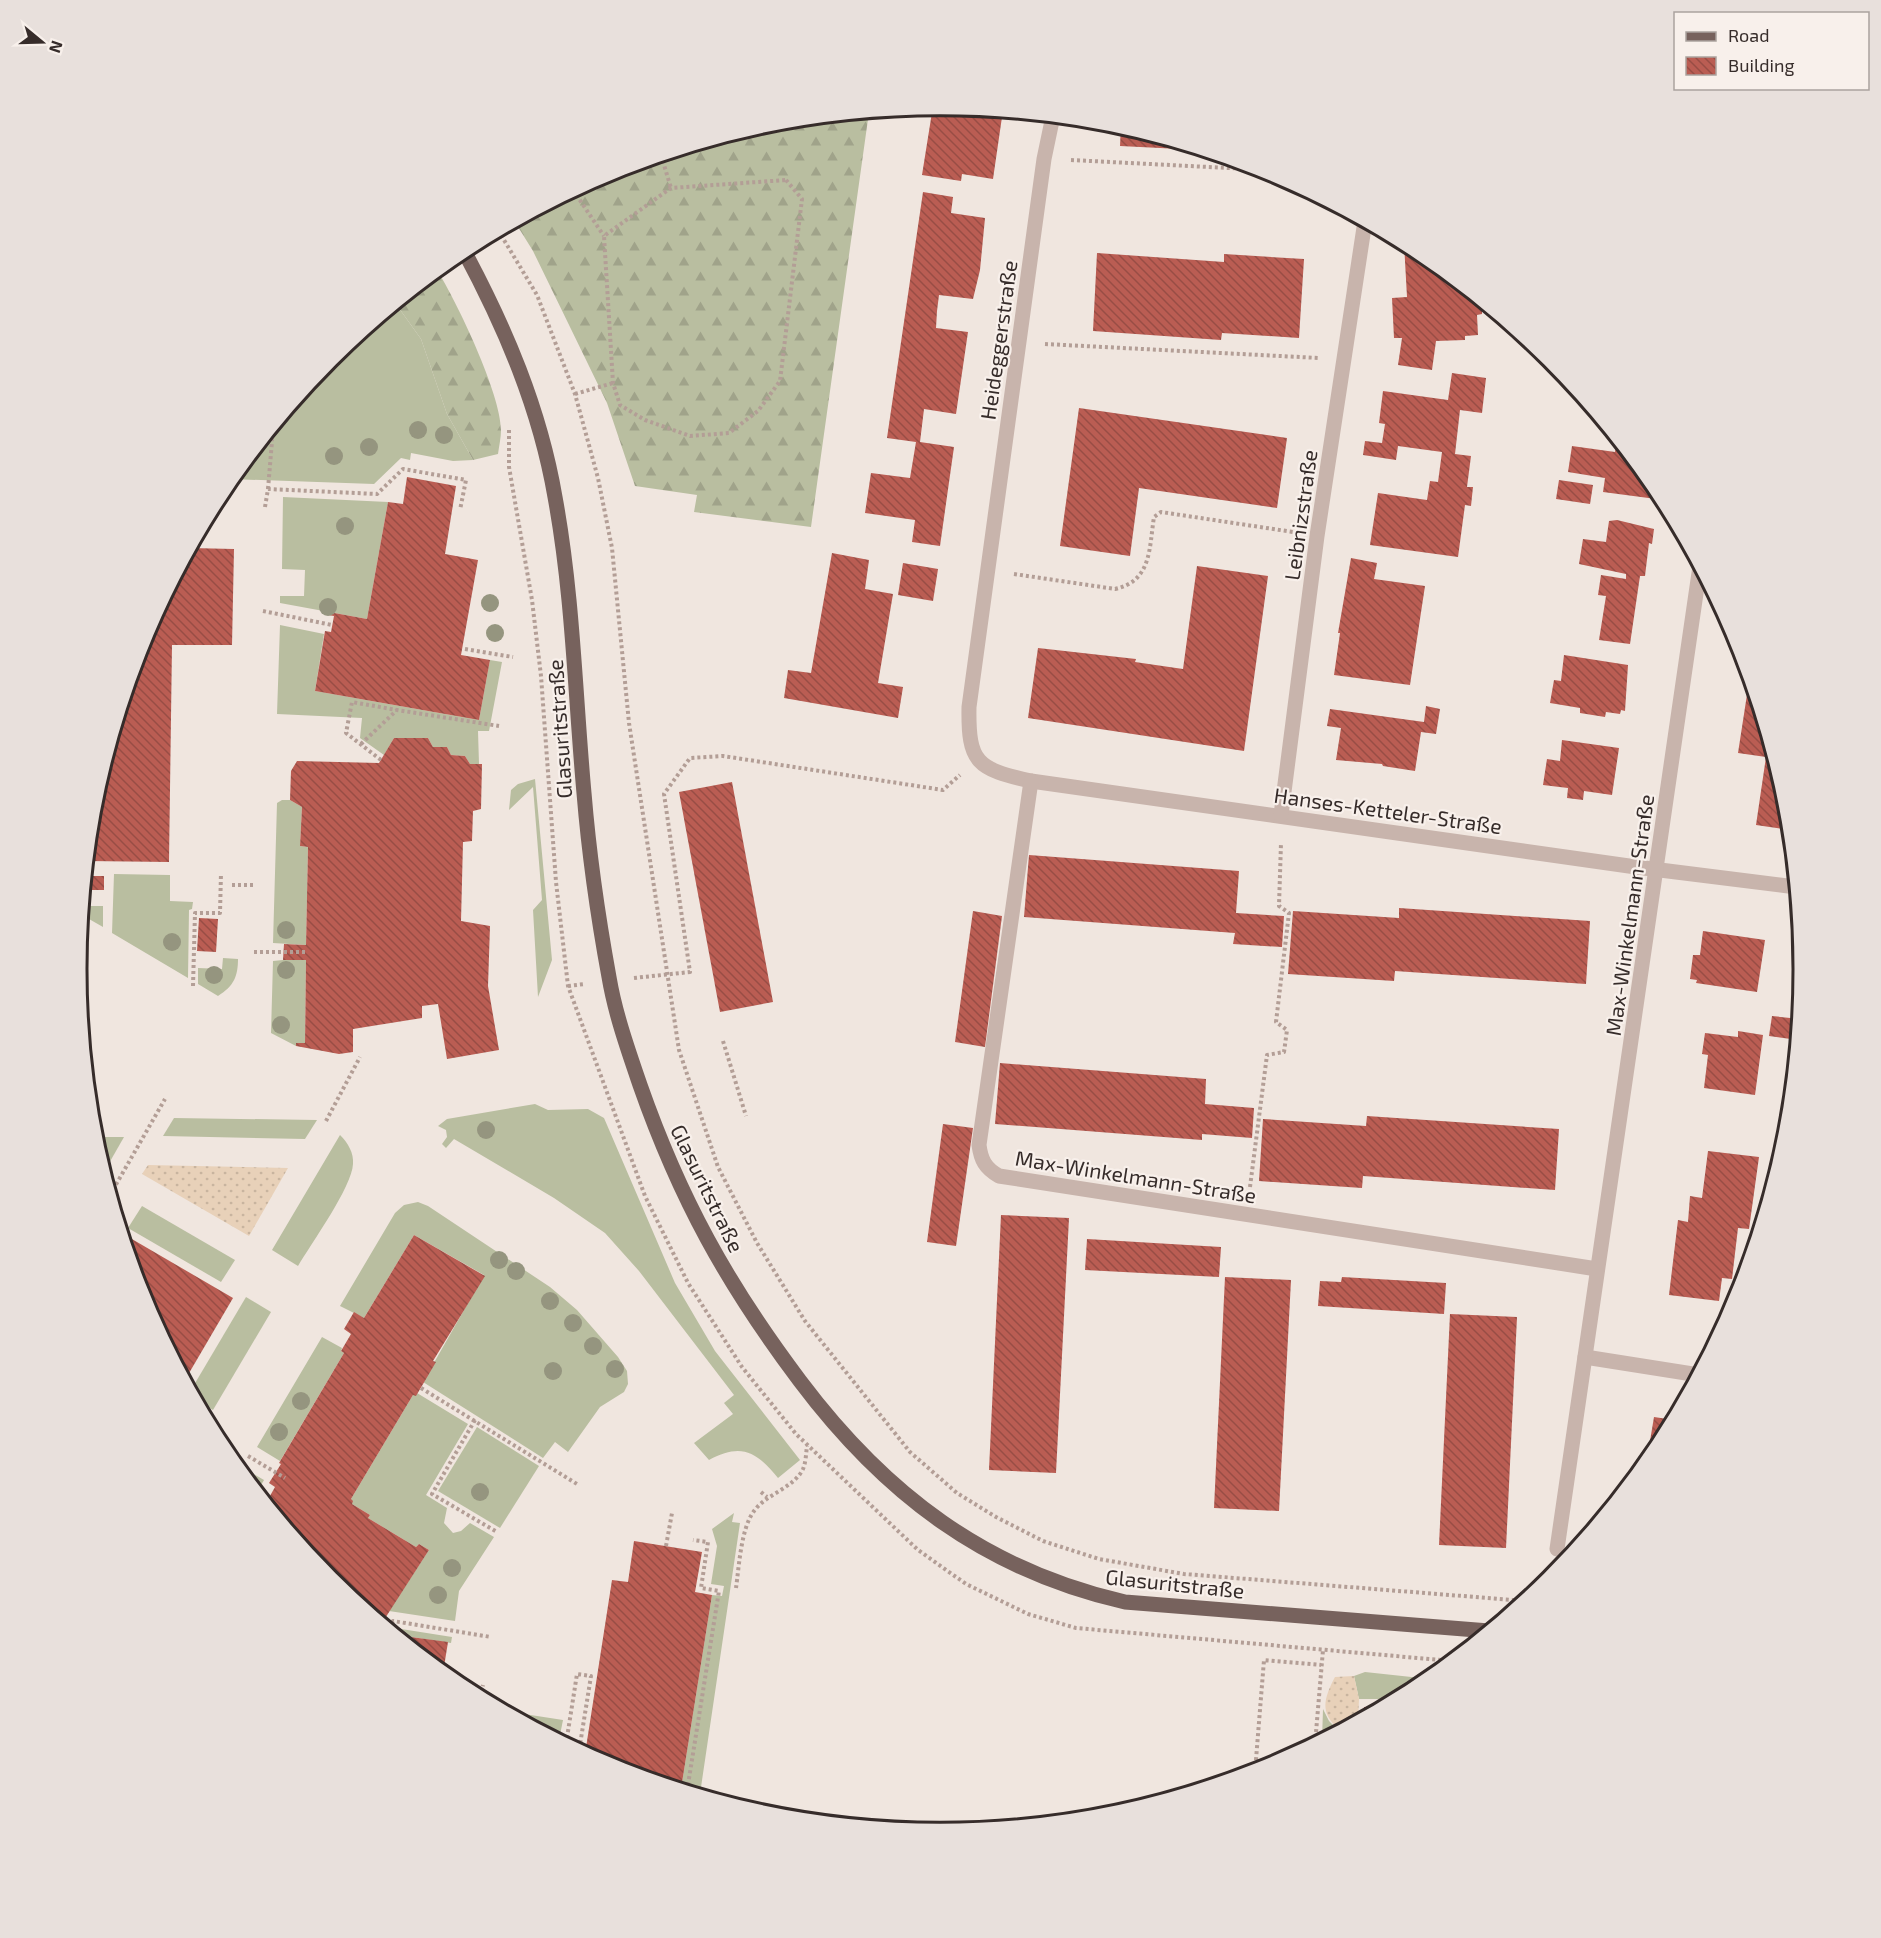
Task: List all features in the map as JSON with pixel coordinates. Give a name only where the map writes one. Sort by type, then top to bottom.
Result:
[{"type":"main road","name":"Glasuritstraße","points":[[468,258],[493,305],[521,372],[555,495],[572,613],[584,797],[610,981],[631,1058],[663,1150],[701,1231],[746,1307],[830,1421],[872,1463],[944,1524],[996,1557],[1086,1593],[1125,1602],[1325,1616],[1479,1630]]},
{"type":"street","name":"Heideggerstraße","points":[[978,760],[970,741],[969,707],[1044,159],[1052,123]]},
{"type":"street","name":"Leibnizstraße","points":[[1281,815],[1317,536],[1364,228]]},
{"type":"street","name":"Max-Winkelmann-Straße","points":[[1557,1548],[1698,578]]},
{"type":"street","name":"Hanses-Ketteler-Straße","points":[[978,760],[989,769],[1002,775],[1030,781],[1790,886]]},
{"type":"street","name":"Max-Winkelmann-Straße","points":[[1030,781],[979,1145],[981,1160],[990,1171],[999,1176],[1598,1269]]},
{"type":"street","points":[[1585,1357],[1692,1374]]},
{"type":"path","points":[[1044,159],[1235,168]]},
{"type":"path","points":[[663,162],[671,188]]},
{"type":"path","points":[[578,197],[604,236],[612,383],[620,405],[645,420],[690,436],[729,432],[758,411],[780,381],[802,199],[786,180],[671,188],[604,236]]},
{"type":"path","points":[[502,237],[537,295],[575,394],[598,478],[612,548],[629,723],[679,1050],[715,1156],[757,1244],[805,1321],[910,1452],[957,1492],[996,1517],[1043,1541],[1099,1559],[1185,1574],[1515,1600]]},
{"type":"path","points":[[1019,342],[1344,359]]},
{"type":"path","points":[[575,394],[612,383]]},
{"type":"path","points":[[509,426],[509,467],[532,600],[541,676],[556,882],[568,986],[645,1196],[688,1283],[742,1367],[807,1445],[918,1550],[966,1584],[1028,1614],[1076,1628],[1441,1660]]},
{"type":"path","points":[[265,507],[272,439]]},
{"type":"path","points":[[268,489],[377,494],[403,469],[466,480],[460,510]]},
{"type":"path","points":[[987,570],[1115,589],[1126,586],[1143,574],[1147,565],[1155,517],[1161,512],[1317,536]]},
{"type":"path","points":[[263,611],[332,625]]},
{"type":"path","points":[[465,649],[513,657]]},
{"type":"path","points":[[381,760],[346,733],[352,702],[499,726]]},
{"type":"path","points":[[362,744],[397,710]]},
{"type":"path","points":[[666,974],[690,972],[664,795],[690,758],[723,756],[943,790]]},
{"type":"path","points":[[1246,1215],[1267,1055],[1284,1052],[1287,1030],[1276,1022],[1289,913],[1279,906],[1281,815]]},
{"type":"path","points":[[193,986],[195,913],[220,913],[221,873]]},
{"type":"path","points":[[232,885],[256,885]]},
{"type":"path","points":[[254,952],[306,952]]},
{"type":"path","points":[[723,1041],[746,1116]]},
{"type":"path","points":[[326,1121],[360,1057]]},
{"type":"path","points":[[115,1186],[165,1100]]},
{"type":"path","points":[[421,1388],[576,1484]]},
{"type":"path","points":[[475,1420],[432,1494],[497,1532]]},
{"type":"path","points":[[736,1588],[742,1545],[752,1512],[766,1497],[794,1480],[803,1469],[807,1445]]},
{"type":"path","points":[[248,1456],[285,1478]]},
{"type":"path","points":[[761,1492],[766,1497]]},
{"type":"path","points":[[666,1546],[672,1513]]},
{"type":"path","points":[[688,1784],[718,1591],[701,1588],[708,1542],[693,1540]]},
{"type":"path","points":[[1316,1735],[1325,1616]]},
{"type":"path","points":[[392,1622],[491,1637]]},
{"type":"path","points":[[1255,1762],[1264,1660],[1321,1665]]},
{"type":"path","points":[[567,1736],[577,1674],[591,1676],[580,1742]]},
{"type":"green space","points":[[868,119],[811,527],[694,512],[697,495],[635,486],[607,403],[533,251],[518,228],[614,180],[720,145],[774,132]]},
{"type":"green space","points":[[441,277],[466,325],[494,394],[501,430],[498,454],[473,460],[447,414],[421,339],[400,309]]},
{"type":"green space","points":[[400,309],[421,339],[447,414],[473,460],[453,461],[411,453],[410,460],[401,458],[374,484],[242,479],[263,449],[337,365]]},
{"type":"green space","points":[[283,497],[388,502],[367,619],[280,603],[280,596],[304,596],[305,570],[282,569]]},
{"type":"green space","points":[[280,625],[324,634],[315,691],[479,720],[490,660],[502,662],[489,731],[478,731],[479,764],[470,764],[465,756],[451,755],[447,747],[433,747],[428,738],[394,738],[384,755],[360,738],[362,718],[277,714]]},
{"type":"green space","points":[[535,779],[552,960],[538,997],[533,910],[542,900],[533,787],[509,810],[511,790],[518,784]]},
{"type":"green space","points":[[290,800],[302,807],[300,846],[308,847],[306,945],[273,943],[277,803]]},
{"type":"green space","points":[[114,874],[170,875],[170,901],[193,902],[192,909],[189,910],[188,978],[112,933]]},
{"type":"green space","points":[[90,906],[103,906],[103,927],[89,919]]},
{"type":"green space","points":[[223,958],[238,959],[237,971],[228,988],[218,996],[198,984],[198,968],[222,969]]},
{"type":"green space","points":[[306,960],[305,1043],[296,1043],[296,1046],[271,1033],[273,961]]},
{"type":"green space","points":[[535,1104],[548,1110],[588,1109],[604,1118],[675,1283],[715,1351],[800,1460],[778,1478],[762,1461],[747,1452],[730,1452],[709,1460],[694,1443],[733,1414],[724,1403],[734,1395],[639,1271],[605,1233],[554,1198],[454,1139],[446,1148],[442,1144],[447,1137],[446,1130],[438,1126],[447,1119]]},
{"type":"green space","points":[[174,1118],[317,1120],[305,1139],[163,1136]]},
{"type":"green space","points":[[340,1135],[353,1156],[351,1174],[339,1201],[298,1266],[272,1250]]},
{"type":"green space","points":[[103,1137],[124,1137],[109,1163]]},
{"type":"green space","points":[[418,1202],[428,1206],[550,1287],[577,1310],[618,1357],[627,1371],[628,1384],[624,1392],[600,1407],[568,1452],[555,1442],[543,1458],[423,1382],[484,1275],[414,1235],[364,1318],[340,1306],[395,1213],[404,1205]]},
{"type":"green space","points":[[142,1206],[235,1260],[221,1282],[128,1228]]},
{"type":"green space","points":[[246,1297],[271,1312],[213,1410],[208,1407],[195,1384]]},
{"type":"green space","points":[[322,1337],[342,1348],[341,1351],[344,1353],[280,1461],[257,1447]]},
{"type":"green space","points":[[417,1393],[468,1424],[426,1495],[447,1508],[444,1523],[453,1533],[461,1531],[470,1523],[494,1537],[459,1591],[455,1621],[389,1611],[429,1550],[419,1544],[416,1547],[368,1518],[370,1515],[352,1504],[351,1499],[413,1395]]},
{"type":"green space","points":[[477,1427],[539,1466],[500,1528],[438,1491]]},
{"type":"green space","points":[[252,1473],[264,1480],[261,1486]]},
{"type":"green space","points":[[734,1513],[732,1522],[740,1523],[701,1787],[682,1782],[712,1595],[722,1596],[724,1586],[711,1584],[717,1546],[712,1529]]},
{"type":"green space","points":[[400,1629],[452,1637],[451,1643],[412,1637]]},
{"type":"green space","points":[[1365,1672],[1417,1678],[1382,1699],[1359,1699],[1354,1676]]},
{"type":"green space","points":[[1323,1709],[1334,1726],[1322,1732]]},
{"type":"green space","points":[[526,1714],[563,1720],[560,1733]]},
{"type":"sand","points":[[148,1165],[288,1168],[249,1236],[142,1174]]},
{"type":"sand","points":[[1354,1676],[1359,1699],[1358,1713],[1335,1725],[1328,1717],[1325,1705],[1335,1677]]},
{"type":"building","points":[[931,116],[1002,118],[993,179],[962,174],[961,181],[922,175]]},
{"type":"building","points":[[1121,135],[1173,149],[1120,146]]},
{"type":"building","points":[[923,192],[953,197],[951,213],[985,218],[980,270],[973,299],[939,295],[936,328],[968,332],[956,414],[924,409],[920,442],[954,447],[940,546],[912,542],[915,520],[865,513],[871,473],[910,478],[916,442],[887,438]]},
{"type":"building","points":[[1097,253],[1224,262],[1224,254],[1304,259],[1299,338],[1222,333],[1221,340],[1093,331]]},
{"type":"building","points":[[1405,253],[1482,310],[1482,314],[1477,315],[1478,335],[1465,336],[1465,340],[1436,341],[1432,370],[1398,365],[1402,338],[1394,338],[1392,298],[1407,297]]},
{"type":"building","points":[[1452,373],[1486,378],[1482,413],[1460,410],[1455,454],[1471,456],[1467,487],[1473,487],[1471,506],[1465,505],[1458,557],[1370,545],[1378,493],[1427,500],[1430,481],[1438,482],[1442,452],[1398,446],[1396,460],[1363,455],[1365,441],[1382,443],[1385,424],[1379,423],[1383,391],[1448,400]]},
{"type":"building","points":[[1079,408],[1287,438],[1277,508],[1139,488],[1130,556],[1060,546]]},
{"type":"building","points":[[1572,446],[1615,452],[1616,446],[1652,499],[1603,492],[1605,478],[1568,472]]},
{"type":"building","points":[[407,477],[456,486],[445,554],[478,560],[461,655],[490,660],[479,720],[315,691],[325,631],[331,632],[334,616],[328,615],[329,612],[367,619],[388,502],[403,504]]},
{"type":"building","points":[[1559,480],[1593,485],[1590,504],[1556,499]]},
{"type":"building","points":[[1617,520],[1654,529],[1652,544],[1649,543],[1645,576],[1640,576],[1630,644],[1599,640],[1606,596],[1598,595],[1601,575],[1626,579],[1626,574],[1579,564],[1583,539],[1606,542],[1609,521]]},
{"type":"building","points":[[198,548],[234,549],[232,645],[172,645],[169,862],[94,861],[103,802],[132,695],[152,642],[175,592]]},
{"type":"building","points":[[832,553],[869,560],[865,589],[893,594],[878,683],[903,687],[898,718],[784,698],[788,670],[811,673]]},
{"type":"building","points":[[1351,558],[1377,563],[1374,579],[1425,586],[1410,685],[1334,675],[1340,633],[1338,633]]},
{"type":"building","points":[[903,563],[938,569],[933,601],[898,595]]},
{"type":"building","points":[[1197,566],[1268,576],[1244,751],[1028,718],[1038,648],[1136,659],[1135,662],[1183,669]]},
{"type":"building","points":[[1564,655],[1628,665],[1625,711],[1621,710],[1620,714],[1606,712],[1605,717],[1580,713],[1580,708],[1550,703],[1554,680],[1561,681]]},
{"type":"building","points":[[1748,691],[1765,748],[1782,829],[1756,825],[1766,757],[1738,753]]},
{"type":"building","points":[[1426,706],[1440,709],[1436,734],[1421,732],[1415,771],[1382,764],[1336,760],[1341,728],[1327,726],[1330,709],[1424,722]]},
{"type":"building","points":[[394,738],[428,738],[433,747],[447,747],[451,755],[465,756],[470,764],[482,764],[481,809],[473,811],[472,841],[463,842],[461,921],[490,926],[488,986],[499,1050],[447,1059],[438,1004],[422,1006],[422,1018],[353,1029],[353,1052],[339,1054],[296,1046],[296,1043],[305,1043],[306,960],[283,960],[284,944],[306,945],[308,847],[300,846],[302,807],[290,800],[291,771],[297,761],[379,763]]},
{"type":"building","points":[[1562,740],[1619,748],[1612,795],[1584,791],[1583,800],[1567,798],[1568,788],[1543,785],[1547,759],[1560,761]]},
{"type":"building","points":[[732,782],[773,1002],[720,1012],[679,792]]},
{"type":"building","points":[[1029,855],[1239,871],[1236,913],[1284,916],[1282,947],[1233,944],[1235,933],[1024,917]]},
{"type":"building","points":[[92,876],[104,876],[104,890],[91,890]]},
{"type":"building","points":[[1399,908],[1590,921],[1586,984],[1395,971],[1394,981],[1288,974],[1293,911],[1399,918]]},
{"type":"building","points":[[973,911],[1002,916],[985,1047],[955,1042]]},
{"type":"building","points":[[199,918],[218,919],[216,952],[197,951]]},
{"type":"building","points":[[1703,931],[1765,940],[1757,992],[1696,983],[1697,980],[1690,979],[1693,955],[1700,955]]},
{"type":"building","points":[[1772,1016],[1792,1018],[1791,1039],[1769,1036]]},
{"type":"building","points":[[1738,1031],[1763,1035],[1755,1095],[1704,1088],[1708,1055],[1702,1054],[1705,1033],[1738,1037]]},
{"type":"building","points":[[1000,1063],[1206,1079],[1205,1104],[1254,1108],[1252,1138],[1202,1134],[1202,1140],[995,1124]]},
{"type":"building","points":[[1367,1116],[1559,1129],[1555,1190],[1363,1176],[1362,1188],[1259,1181],[1263,1119],[1366,1126]]},
{"type":"building","points":[[943,1124],[973,1128],[956,1246],[927,1242]]},
{"type":"building","points":[[1708,1151],[1759,1157],[1749,1229],[1738,1228],[1732,1279],[1722,1278],[1719,1301],[1669,1295],[1678,1220],[1688,1222],[1690,1196],[1702,1198]]},
{"type":"building","points":[[1001,1215],[1069,1218],[1056,1473],[989,1470]]},
{"type":"building","points":[[414,1235],[485,1276],[433,1361],[436,1362],[416,1396],[413,1395],[351,1499],[352,1504],[370,1515],[368,1518],[416,1547],[419,1544],[429,1550],[386,1617],[337,1573],[270,1497],[275,1487],[269,1483],[281,1464],[279,1463],[344,1353],[341,1351],[351,1334],[344,1329],[354,1312],[364,1318]]},
{"type":"building","points":[[131,1238],[233,1298],[189,1373],[152,1296]]},
{"type":"building","points":[[1087,1239],[1221,1247],[1219,1277],[1085,1270]]},
{"type":"building","points":[[1225,1277],[1291,1280],[1279,1511],[1214,1508]]},
{"type":"building","points":[[1342,1277],[1446,1283],[1444,1314],[1318,1306],[1320,1281],[1341,1282]]},
{"type":"building","points":[[1450,1314],[1517,1317],[1506,1548],[1439,1545]]},
{"type":"building","points":[[1654,1417],[1665,1419],[1650,1443]]},
{"type":"building","points":[[634,1541],[702,1552],[695,1592],[712,1595],[682,1782],[614,1758],[586,1745],[612,1580],[628,1582]]},
{"type":"building","points":[[411,1638],[448,1642],[445,1663],[421,1646]]}]
